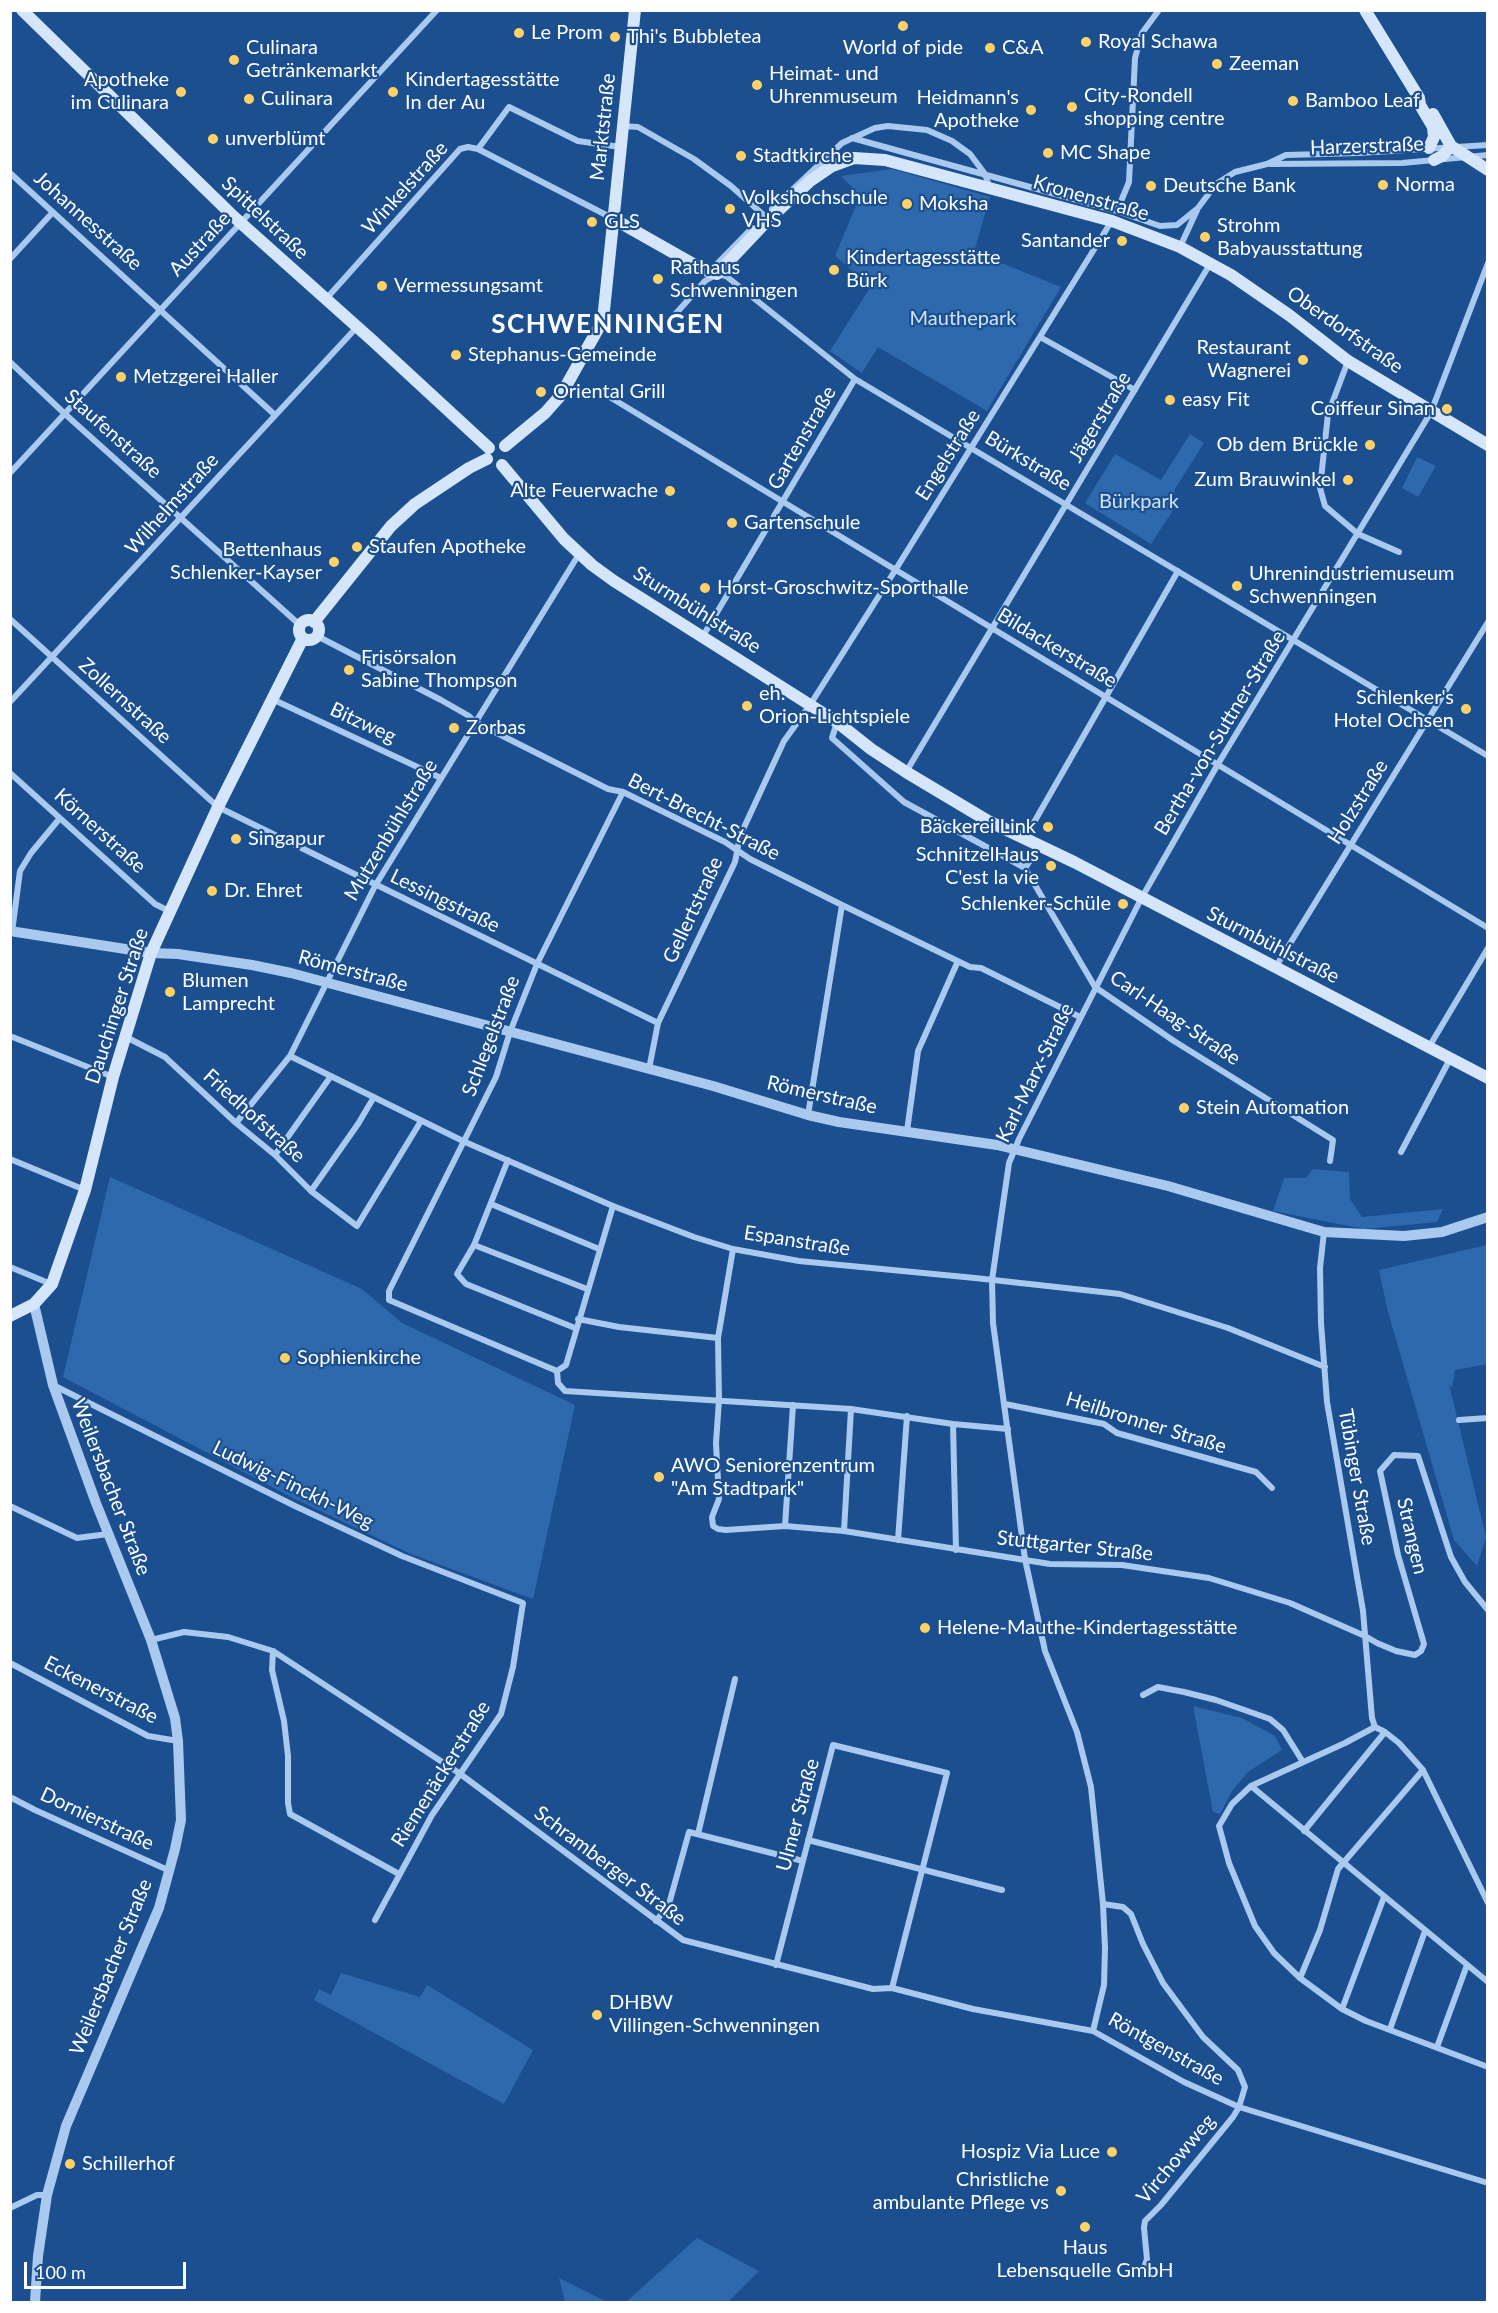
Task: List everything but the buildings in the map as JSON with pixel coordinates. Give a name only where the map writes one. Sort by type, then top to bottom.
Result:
[{"type":"main road","name":"Spittelstraße","points":[[22,10],[242,224],[475,433],[488,453]]},
{"type":"main road","name":"Marktstraße","points":[[505,446],[545,413],[561,395],[603,320],[635,10]]},
{"type":"main road","points":[[1365,10],[1419,98],[1420,105],[1433,127],[1434,137],[1429,147]]},
{"type":"main road","points":[[1419,98],[1425,101],[1455,146],[1467,158],[1488,170]]},
{"type":"main road","points":[[1434,160],[1455,146]]},
{"type":"main road","name":"Kronenstraße","points":[[810,181],[843,160],[854,158],[885,160],[991,189],[1115,216],[1180,247]]},
{"type":"main road","points":[[612,218],[713,273],[766,218],[810,181]]},
{"type":"main road","name":"Oberdorfstraße","points":[[1180,247],[1231,275],[1289,315],[1348,361],[1488,445]]},
{"type":"main road","points":[[316,618],[317,636],[308,640],[302,635],[305,622],[316,618],[391,526],[415,504],[469,468],[497,443],[505,446],[509,455],[502,465],[492,464],[488,453]]},
{"type":"main road","name":"Sturmbühlstraße","points":[[502,465],[579,554],[614,581],[837,722],[871,749],[906,772],[988,821],[1488,1078]]},
{"type":"main road","name":"Dauchinger Straße","points":[[10,1316],[34,1304],[52,1284],[85,1190],[113,1077],[151,953],[218,807],[302,635]]},
{"type":"street","name":"Austraße","points":[[10,473],[437,10]]},
{"type":"street","name":"Engelstraße","points":[[810,705],[1115,216],[1129,182],[1134,58],[1142,33],[1159,10]]},
{"type":"street","name":"Winkelstraße","points":[[325,300],[460,149],[468,147],[478,149],[510,106],[578,141],[620,147]]},
{"type":"street","points":[[622,126],[638,127],[694,159],[731,186],[766,218],[842,143],[888,126],[927,130],[964,149],[985,174],[991,189]]},
{"type":"street","name":"Kronenstraße","points":[[852,138],[985,174],[1115,216],[1160,226],[1172,226]]},
{"type":"street","points":[[810,181],[842,143]]},
{"type":"street","name":"Harzerstraße","points":[[1180,247],[1198,208],[1216,184],[1235,172],[1267,164],[1293,154],[1359,153],[1488,145]]},
{"type":"street","points":[[478,149],[612,218]]},
{"type":"street","name":"Harzerstraße","points":[[1267,164],[1434,160],[1488,155]]},
{"type":"street","name":"Johannesstraße","points":[[10,173],[275,415]]},
{"type":"street","name":"Harzerstraße","points":[[1172,226],[1177,225],[1198,208]]},
{"type":"street","points":[[10,259],[53,212]]},
{"type":"street","name":"Bertha-von-Suttner-Straße","points":[[1142,899],[1218,764],[1431,412],[1488,263]]},
{"type":"street","name":"Jägerstraße","points":[[906,772],[1210,264]]},
{"type":"street","points":[[671,319],[713,273]]},
{"type":"street","name":"Bürkstraße","points":[[713,273],[726,276],[855,379],[973,447],[1427,722],[1488,756]]},
{"type":"street","name":"Wilhelmstraße","points":[[10,702],[357,327]]},
{"type":"street","points":[[1040,337],[1135,390]]},
{"type":"street","points":[[1348,361],[1328,414],[1320,488],[1325,506],[1358,534],[1399,552]]},
{"type":"street","name":"Staufenstraße","points":[[10,362],[64,414],[182,518],[302,635]]},
{"type":"street","name":"Gartenstraße","points":[[703,636],[855,379]]},
{"type":"street","name":"Bildackerstraße","points":[[608,396],[1488,927]]},
{"type":"street","name":"Mutzenbühlstraße","points":[[236,1123],[290,1056],[375,886],[579,554]]},
{"type":"street","points":[[1025,839],[1178,572]]},
{"type":"street","name":"Zollernstraße","points":[[10,619],[218,807]]},
{"type":"street","name":"Holzstraße","points":[[1275,968],[1488,622]]},
{"type":"street","name":"Bert-Brecht-Straße","points":[[317,636],[441,700],[475,722],[608,789],[623,792],[725,842],[737,852],[842,905],[970,967],[981,968],[1080,1017]]},
{"type":"street","name":"Bitzweg","points":[[271,699],[441,778]]},
{"type":"street","name":"Gellertstraße","points":[[648,1070],[658,1023],[735,862],[740,836],[784,741],[810,705]]},
{"type":"street","points":[[837,722],[832,738],[904,802],[1025,868],[1040,846]]},
{"type":"street","name":"Körnerstraße","points":[[10,773],[155,904],[169,911]]},
{"type":"street","name":"Schlegelstraße","points":[[557,1371],[389,1300],[389,1291],[496,1077],[510,1032],[537,964],[623,792]]},
{"type":"street","name":"Lessingstraße","points":[[218,807],[658,1023]]},
{"type":"street","points":[[11,931],[20,871],[31,853],[60,818]]},
{"type":"street","name":"Carl-Haag-Straße","points":[[1025,868],[1095,987],[1174,1041],[1333,1140],[1330,1161]]},
{"type":"street","name":"Karl-Marx-Straße","points":[[1025,1559],[993,1323],[992,1280],[1006,1184],[1014,1150],[1095,987],[1142,899]]},
{"type":"street","points":[[808,1115],[842,905]]},
{"type":"street","name":"Römerstraße","points":[[11,931],[151,953],[178,954],[252,965],[326,982],[808,1115],[1014,1150],[1168,1186],[1324,1232],[1404,1236],[1442,1232],[1488,1217]]},
{"type":"street","points":[[1429,1047],[1488,948]]},
{"type":"street","points":[[907,1131],[918,1051],[958,961]]},
{"type":"street","points":[[10,1036],[113,1077]]},
{"type":"street","name":"Friedhofstraße","points":[[126,1037],[165,1057],[236,1123],[275,1155],[311,1191],[357,1226],[421,1121]]},
{"type":"street","name":"Espanstraße","points":[[290,1056],[465,1142],[613,1206],[694,1237],[733,1249],[799,1261],[1120,1294],[1228,1328],[1325,1367]]},
{"type":"street","points":[[1401,1152],[1450,1058]]},
{"type":"street","points":[[275,1155],[331,1077]]},
{"type":"street","points":[[311,1191],[374,1097]]},
{"type":"street","points":[[10,1159],[85,1190]]},
{"type":"street","points":[[508,1160],[474,1245],[457,1274],[466,1284],[575,1328]]},
{"type":"street","points":[[491,1204],[599,1249]]},
{"type":"street","points":[[613,1206],[575,1328],[566,1365],[557,1371],[558,1383],[565,1391],[851,1408],[953,1424],[1008,1429]]},
{"type":"street","name":"Tübinger Straße","points":[[1324,1232],[1320,1268],[1321,1323],[1327,1402],[1363,1611],[1372,1718],[1375,1727]]},
{"type":"street","points":[[474,1245],[587,1288]]},
{"type":"street","points":[[719,1400],[718,1338],[733,1249]]},
{"type":"street","points":[[10,1267],[52,1284]]},
{"type":"street","name":"Weilersbacher Straße","points":[[34,1304],[53,1385],[108,1534],[151,1640],[175,1718],[178,1741],[180,1820],[170,1870],[159,1908],[66,2126],[47,2195],[38,2256],[35,2302]]},
{"type":"street","points":[[578,1319],[619,1327],[718,1338]]},
{"type":"street","name":"Ludwig-Finckh-Weg","points":[[53,1385],[347,1531],[402,1556],[524,1604]]},
{"type":"street","name":"Stuttgarter Straße","points":[[719,1400],[716,1443],[719,1500],[712,1517],[713,1526],[726,1530],[785,1526],[844,1531],[1050,1564],[1122,1565],[1209,1578],[1290,1603],[1396,1651],[1415,1655],[1421,1652]]},
{"type":"street","name":"Heilbronner Straße","points":[[1005,1404],[1104,1424],[1116,1433],[1256,1472],[1272,1488]]},
{"type":"street","points":[[785,1526],[792,1405]]},
{"type":"street","points":[[844,1531],[851,1408]]},
{"type":"street","points":[[898,1540],[907,1416]]},
{"type":"street","points":[[1459,1420],[1488,1418]]},
{"type":"street","points":[[953,1424],[956,1550]]},
{"type":"street","name":"Strangen","points":[[1421,1652],[1424,1644],[1398,1555],[1380,1471],[1394,1455],[1418,1456],[1451,1557],[1465,1582],[1488,1610]]},
{"type":"street","points":[[10,1506],[77,1538],[108,1534]]},
{"type":"street","name":"Röntgenstraße","points":[[1025,1559],[1045,1651],[1077,1732],[1091,1787],[1103,1904],[1104,1985],[1093,2031],[1184,2082],[1239,2107],[1488,2183]]},
{"type":"street","name":"Riemenäckerstraße","points":[[375,1920],[432,1815],[501,1714],[513,1667],[524,1604]]},
{"type":"street","name":"Schramberger Straße","points":[[151,1640],[184,1632],[228,1637],[273,1651],[459,1773],[683,1940],[873,1989],[892,1988],[973,2008],[1093,2031]]},
{"type":"street","points":[[273,1651],[272,1670],[284,1721],[288,1756],[290,1814],[399,1874]]},
{"type":"street","name":"Eckenerstraße","points":[[10,1663],[148,1736],[178,1741]]},
{"type":"street","points":[[698,1834],[735,1679]]},
{"type":"street","points":[[1143,1695],[1158,1688],[1216,1700],[1251,1711],[1270,1719],[1283,1730],[1303,1762]]},
{"type":"street","points":[[1488,1902],[1423,1770],[1399,1743],[1375,1727],[1346,1743],[1251,1786],[1233,1804],[1219,1826],[1241,1897],[1255,1926],[1274,1953],[1300,1978],[1342,2009],[1366,2021],[1488,2067]]},
{"type":"street","points":[[1304,1831],[1385,1732]]},
{"type":"street","name":"Ulmer Straße","points":[[776,1965],[833,1745],[947,1773],[892,1988]]},
{"type":"street","points":[[1300,1978],[1320,1930],[1338,1869],[1423,1770]]},
{"type":"street","points":[[1251,1786],[1488,1982]]},
{"type":"street","name":"Dornierstraße","points":[[10,1797],[170,1870]]},
{"type":"street","points":[[656,1921],[669,1904],[689,1832],[803,1861]]},
{"type":"street","points":[[808,1840],[1002,1890]]},
{"type":"street","points":[[1342,2009],[1384,1897]]},
{"type":"street","name":"Röntgenstraße","points":[[1103,1904],[1123,1907],[1131,1914],[1163,1983],[1184,2014],[1203,2037],[1238,2070],[1245,2087],[1239,2107]]},
{"type":"street","points":[[1390,2030],[1425,1930]]},
{"type":"street","points":[[1437,2047],[1467,1965]]},
{"type":"street","name":"Virchowweg","points":[[1143,2270],[1147,2259],[1145,2221],[1161,2205],[1239,2107]]},
{"type":"street","points":[[10,2208],[37,2195],[47,2195]]},
{"type":"green space","name":"Mauthepark","points":[[892,169],[990,197],[974,252],[1061,287],[987,411],[878,347],[862,373],[830,351],[871,286],[835,256],[857,203],[852,187],[841,176]]},
{"type":"green space","name":"Bürkpark","points":[[1190,434],[1204,443],[1175,489],[1172,512],[1151,544],[1085,503],[1115,454],[1161,480]]},
{"type":"green space","points":[[1417,457],[1436,466],[1418,497],[1402,488]]},
{"type":"green space","points":[[1313,1169],[1349,1172],[1350,1199],[1362,1217],[1443,1209],[1437,1222],[1364,1229],[1273,1211],[1284,1178],[1306,1178]]},
{"type":"green space","points":[[110,1177],[362,1289],[402,1323],[575,1405],[533,1599],[411,1554],[293,1498],[63,1377]]},
{"type":"green space","points":[[1487,1245],[1487,1364],[1455,1370],[1452,1388],[1449,1384],[1486,1537],[1477,1566],[1454,1540],[1388,1312],[1379,1270]]},
{"type":"green space","points":[[1193,1706],[1242,1718],[1275,1736],[1282,1750],[1248,1772],[1232,1791],[1220,1814],[1213,1812]]},
{"type":"green space","points":[[341,1973],[420,1997],[427,1985],[533,2050],[504,2104],[314,2000],[319,1989],[331,1995]]},
{"type":"green space","points":[[697,2238],[759,2271],[728,2302],[626,2302]]},
{"type":"green space","points":[[559,2278],[607,2302],[565,2302]]},
{"type":"place","name":"World of pide","points":[[903,26]]},
{"type":"place","name":"Le Prom","points":[[519,33]]},
{"type":"place","name":"Thi's Bubbletea","points":[[615,37]]},
{"type":"place","name":"Royal Schawa","points":[[1086,42]]},
{"type":"place","name":"C&A","points":[[990,48]]},
{"type":"place","name":"Culinara Getränkemarkt","points":[[234,60]]},
{"type":"place","name":"Zeeman","points":[[1217,64]]},
{"type":"place","name":"Heimat- und Uhrenmuseum","points":[[757,85]]},
{"type":"place","name":"Apotheke im Culinara","points":[[181,92]]},
{"type":"place","name":"Kindertagesstätte In der Au","points":[[393,92]]},
{"type":"place","name":"Culinara","points":[[249,99]]},
{"type":"place","name":"Bamboo Leaf","points":[[1293,101]]},
{"type":"place","name":"City-Rondell shopping centre","points":[[1072,107]]},
{"type":"place","name":"Heidmann's Apotheke","points":[[1031,110]]},
{"type":"place","name":"unverblümt","points":[[213,139]]},
{"type":"place","name":"MC Shape","points":[[1048,153]]},
{"type":"place","name":"Stadtkirche","points":[[741,156]]},
{"type":"place","name":"Norma","points":[[1383,185]]},
{"type":"place","name":"Deutsche Bank","points":[[1151,186]]},
{"type":"place","name":"Moksha","points":[[907,204]]},
{"type":"place","name":"Volkshochschule VHS","points":[[730,209]]},
{"type":"place","name":"GLS","points":[[592,222]]},
{"type":"place","name":"Strohm Babyausstattung","points":[[1205,237]]},
{"type":"place","name":"Santander","points":[[1122,241]]},
{"type":"place","name":"Kindertagesstätte Bürk","points":[[834,270]]},
{"type":"place","name":"Rathaus Schwenningen","points":[[658,279]]},
{"type":"place","name":"Vermessungsamt","points":[[382,286]]},
{"type":"place","name":"Stephanus-Gemeinde","points":[[456,355]]},
{"type":"place","name":"Restaurant Wagnerei","points":[[1303,360]]},
{"type":"place","name":"Metzgerei Haller","points":[[121,377]]},
{"type":"place","name":"Oriental Grill","points":[[541,392]]},
{"type":"place","name":"easy Fit","points":[[1170,400]]},
{"type":"place","name":"Coiffeur Sinan","points":[[1447,409]]},
{"type":"place","name":"Ob dem Brückle","points":[[1370,445]]},
{"type":"place","name":"Zum Brauwinkel","points":[[1348,480]]},
{"type":"place","name":"Alte Feuerwache","points":[[670,491]]},
{"type":"place","name":"Gartenschule","points":[[732,523]]},
{"type":"place","name":"Staufen Apotheke","points":[[357,547]]},
{"type":"place","name":"Bettenhaus Schlenker-Kayser","points":[[334,562]]},
{"type":"place","name":"Uhrenindustriemuseum Schwenningen","points":[[1237,586]]},
{"type":"place","name":"Horst-Groschwitz-Sporthalle","points":[[705,588]]},
{"type":"place","name":"Frisörsalon Sabine Thompson","points":[[349,670]]},
{"type":"place","name":"eh. Orion-Lichtspiele","points":[[747,706]]},
{"type":"place","name":"Schlenker's Hotel Ochsen","points":[[1466,709]]},
{"type":"place","name":"Zorbas","points":[[454,728]]},
{"type":"place","name":"Bäckerei Link","points":[[1048,827]]},
{"type":"place","name":"Singapur","points":[[236,839]]},
{"type":"place","name":"SchnitzelHaus C'est la vie","points":[[1051,866]]},
{"type":"place","name":"Dr. Ehret","points":[[212,891]]},
{"type":"place","name":"Schlenker-Schüle","points":[[1123,904]]},
{"type":"place","name":"Blumen Lamprecht","points":[[170,992]]},
{"type":"place","name":"Stein Automation","points":[[1184,1108]]},
{"type":"place","name":"Sophienkirche","points":[[285,1358]]},
{"type":"place","name":"AWO Seniorenzentrum \"Am Stadtpark\"","points":[[659,1477]]},
{"type":"place","name":"Helene-Mauthe-Kindertagesstätte","points":[[925,1628]]},
{"type":"place","name":"DHBW Villingen-Schwenningen","points":[[597,2015]]},
{"type":"place","name":"Hospiz Via Luce","points":[[1112,2152]]},
{"type":"place","name":"Schillerhof","points":[[70,2164]]},
{"type":"place","name":"Christliche ambulante Pflege vs","points":[[1061,2191]]},
{"type":"place","name":"Haus Lebensquelle GmbH","points":[[1085,2227]]},
{"type":"district","name":"SCHWENNINGEN","points":[[608,325]]}]
